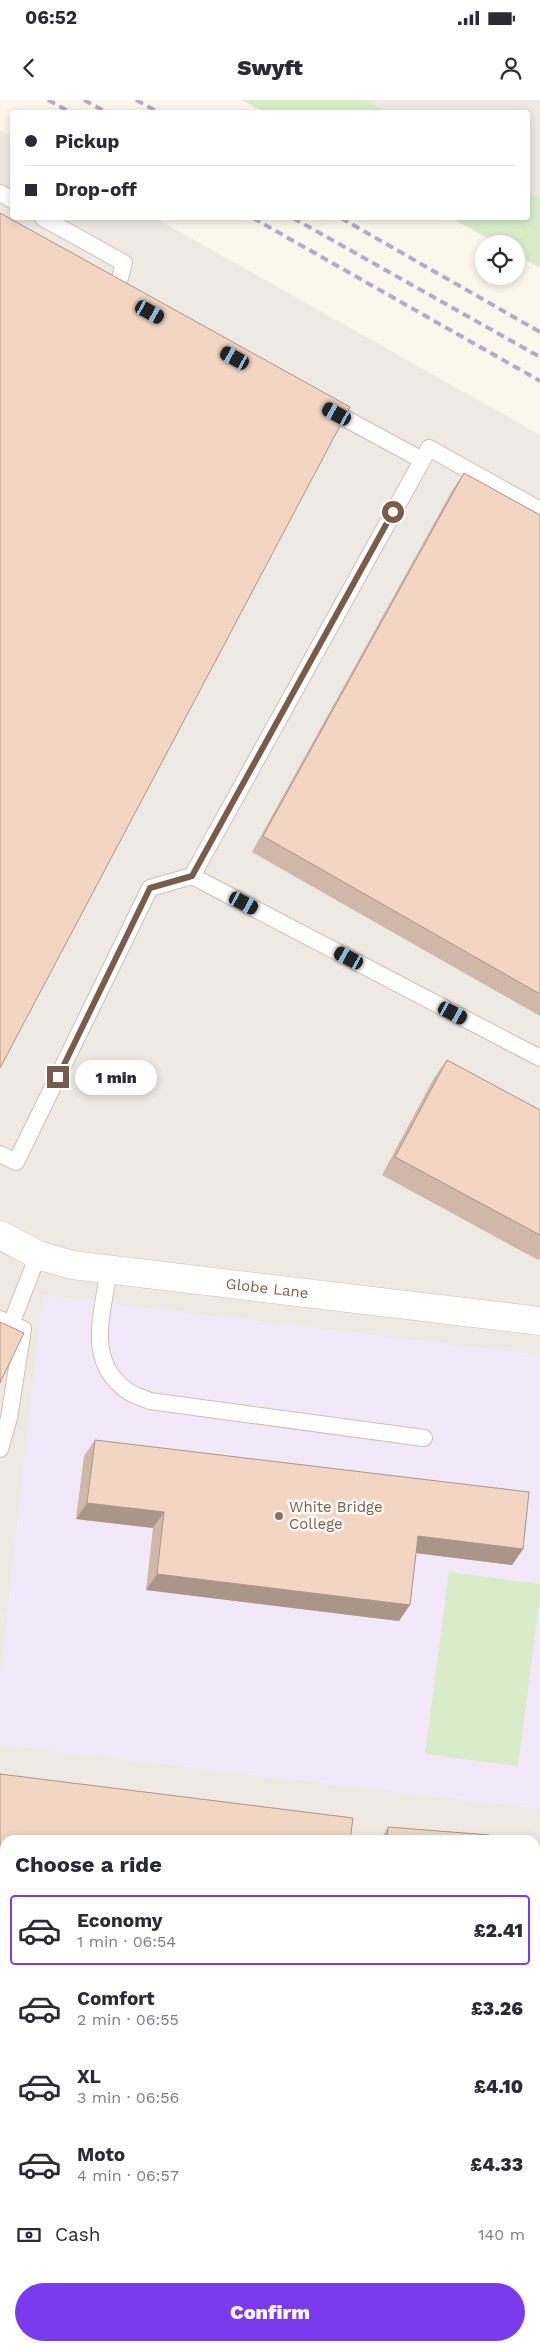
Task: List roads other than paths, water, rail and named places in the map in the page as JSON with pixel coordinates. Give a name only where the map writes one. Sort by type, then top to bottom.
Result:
[{"type":"street","name":"Globe Lane","points":[[0,1236],[38,1255],[72,1265],[540,1321]]},
{"type":"lane","points":[[47,220],[124,263],[116,293],[134,302]]},
{"type":"lane","points":[[308,398],[422,460]]},
{"type":"lane","points":[[192,876],[429,448],[540,510]]},
{"type":"lane","points":[[0,1154],[16,1162],[150,888],[192,876],[540,1058]]},
{"type":"lane","points":[[0,1449],[9,1418],[23,1329],[6,1321],[38,1255]]},
{"type":"lane","points":[[109,1269],[98,1342],[103,1362],[129,1392],[150,1401],[424,1438]]},
{"type":"railway","points":[[48,100],[66,110]]},
{"type":"railway","points":[[84,100],[102,110]]},
{"type":"railway","points":[[136,100],[154,110]]},
{"type":"railway","points":[[257,220],[540,381]]},
{"type":"railway","points":[[297,220],[540,357]]},
{"type":"railway","points":[[344,220],[540,332]]},
{"type":"place","name":"White Bridge College","points":[[279,1516]]}]
